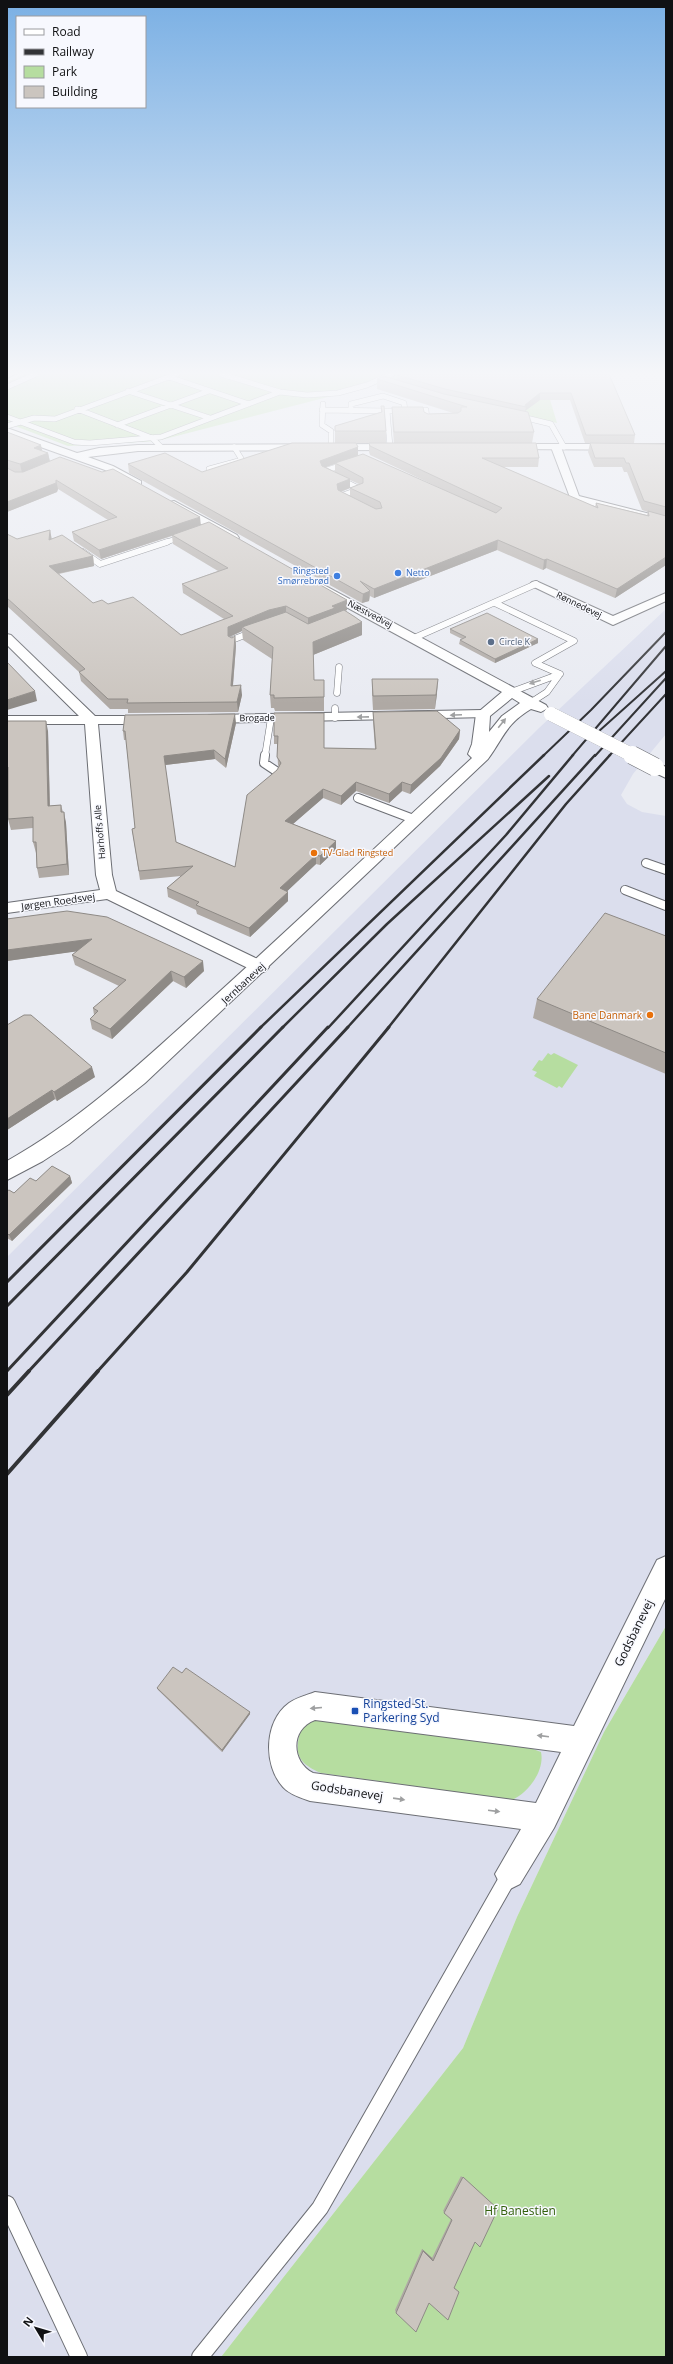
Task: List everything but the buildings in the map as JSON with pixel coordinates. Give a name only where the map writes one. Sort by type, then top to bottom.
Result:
[{"type":"street","points":[[139,484],[146,488]]},
{"type":"street","points":[[571,484],[575,498],[666,521]]},
{"type":"street","points":[[166,500],[209,527],[245,545]]},
{"type":"street","name":"Næstvedvej","points":[[310,582],[360,612],[414,638],[530,703],[661,770]]},
{"type":"street","name":"Rønnedevej","points":[[536,584],[613,621],[666,597]]},
{"type":"street","points":[[7,638],[91,720]]},
{"type":"street","points":[[483,714],[511,692]]},
{"type":"street","name":"Jernbanevej","points":[[7,1171],[55,1141],[138,1079],[483,756],[502,722],[510,715],[530,703]]},
{"type":"street","name":"Brogade","points":[[193,719],[271,718],[335,713],[483,714]]},
{"type":"street","name":"Jernbanevej","points":[[463,775],[480,744],[483,714]]},
{"type":"street","points":[[7,720],[162,719]]},
{"type":"street","name":"Harhoffs Alle","points":[[91,720],[104,875],[109,894]]},
{"type":"street","points":[[109,894],[130,906],[260,966]]},
{"type":"street","name":"Jørgen Roedsvej","points":[[7,908],[109,894]]},
{"type":"street","name":"Godsbanevej","points":[[510,1874],[544,1818],[666,1569]]},
{"type":"street","name":"Godsbanevej","points":[[544,1818],[310,1787],[294,1778],[284,1762],[282,1744],[287,1726],[299,1712],[316,1706],[582,1741]]},
{"type":"lane","points":[[350,484],[360,489],[340,496],[353,502]]},
{"type":"lane","points":[[75,547],[100,564],[192,533]]},
{"type":"lane","points":[[414,638],[536,584]]},
{"type":"lane","points":[[495,603],[574,641],[535,663],[560,674]]},
{"type":"lane","points":[[232,643],[232,640],[265,626]]},
{"type":"lane","points":[[336,694],[339,667]]},
{"type":"lane","points":[[511,692],[560,674]]},
{"type":"lane","points":[[530,703],[547,692],[560,674]]},
{"type":"lane","points":[[271,718],[264,763],[276,771]]},
{"type":"lane","points":[[358,798],[416,820]]},
{"type":"lane","points":[[646,863],[666,870]]},
{"type":"lane","points":[[625,890],[666,906]]},
{"type":"lane","points":[[200,2357],[320,2208],[408,2050],[510,1874]]},
{"type":"lane","points":[[7,2204],[79,2357]]},
{"type":"shaded area","points":[[666,609],[666,734],[633,774],[621,795],[627,804],[642,812],[666,816],[666,1626],[604,1732],[517,1917],[463,2048],[221,2357],[7,2357],[7,1257],[539,728]]},
{"type":"green space","points":[[548,1053],[551,1055],[554,1053],[578,1065],[562,1088],[559,1086],[557,1088],[534,1076],[537,1072],[532,1070],[539,1060],[542,1061]]},
{"type":"green space","name":"Hf Banestien","points":[[666,1626],[666,2357],[221,2357],[463,2048],[517,1917],[604,1732]]},
{"type":"green space","points":[[315,1719],[334,1720],[533,1749],[541,1752],[542,1759],[538,1774],[529,1787],[518,1797],[512,1800],[321,1773],[312,1769],[301,1760],[298,1749],[299,1735],[302,1726]]},
{"type":"railway","points":[[543,756],[591,710],[666,632]]},
{"type":"railway","points":[[572,756],[666,646]]},
{"type":"railway","points":[[598,732],[666,671]]},
{"type":"railway","points":[[595,756],[666,678]]},
{"type":"railway","points":[[609,756],[666,694]]},
{"type":"railway","points":[[260,1028],[544,755]]},
{"type":"railway","points":[[328,1028],[506,835],[573,755]]},
{"type":"railway","points":[[347,1028],[595,755]]},
{"type":"railway","points":[[388,1028],[566,804],[610,755]]},
{"type":"railway","points":[[283,1027],[387,924],[549,776]]},
{"type":"railway","points":[[7,1306],[283,1027]]},
{"type":"railway","points":[[7,1371],[328,1027]]},
{"type":"railway","points":[[28,1372],[348,1027]]},
{"type":"railway","points":[[97,1372],[187,1272],[389,1027]]},
{"type":"railway","points":[[7,1282],[260,1028]]},
{"type":"railway","points":[[7,1395],[29,1371]]},
{"type":"railway","points":[[7,1474],[98,1371]]},
{"type":"place","name":"Netto","points":[[398,573]]},
{"type":"place","name":"Ringsted Smørrebrød","points":[[337,576]]},
{"type":"place","name":"Circle K","points":[[491,642]]},
{"type":"place","name":"TV-Glad Ringsted","points":[[314,853]]},
{"type":"place","name":"Bane Danmark","points":[[650,1015]]},
{"type":"place","name":"Ringsted St. Parkering Syd","points":[[355,1711]]}]
